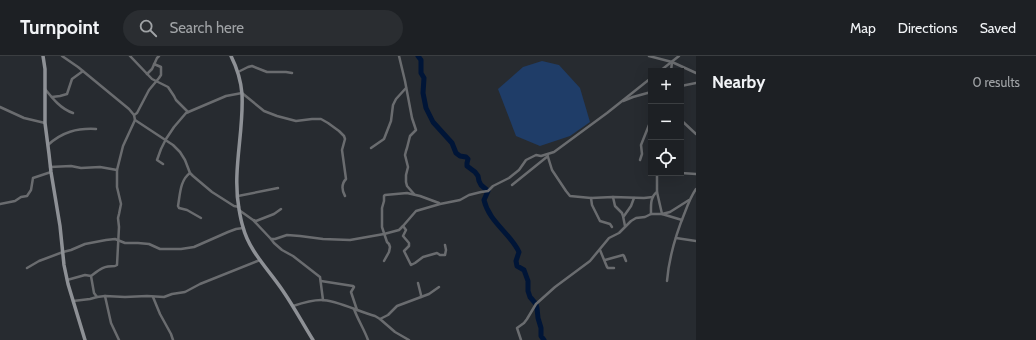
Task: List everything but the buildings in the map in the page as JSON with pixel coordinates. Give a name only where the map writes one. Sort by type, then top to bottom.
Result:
[{"type":"street","points":[[43,56],[45,69],[45,123],[50,169],[60,226],[64,265],[84,340]]},
{"type":"street","points":[[62,56],[83,71],[129,109],[136,120],[173,145],[185,160],[190,173],[212,192],[253,220],[282,250],[293,256],[320,277],[323,300]]},
{"type":"street","points":[[130,56],[152,79],[168,87],[176,100],[188,112]]},
{"type":"street","points":[[147,74],[152,69],[156,58],[159,56]]},
{"type":"street","points":[[231,56],[238,72],[242,93],[242,116],[238,165],[238,196],[243,228],[251,246],[293,306],[313,340]]},
{"type":"street","points":[[399,56],[412,118],[416,130],[410,136],[405,156],[408,167],[406,186],[414,194]]},
{"type":"street","points":[[649,56],[672,62],[696,74]]},
{"type":"street","points":[[664,68],[679,56]]},
{"type":"street","points":[[671,68],[672,62]]},
{"type":"street","points":[[134,115],[149,90],[161,75],[161,67],[154,64]]},
{"type":"street","points":[[238,72],[252,66],[267,72],[292,73]]},
{"type":"street","points":[[52,97],[67,94],[72,79],[83,71]]},
{"type":"street","points":[[512,185],[648,80]]},
{"type":"street","points":[[684,85],[696,83]]},
{"type":"street","points":[[371,148],[384,139],[391,121],[393,105],[396,98],[406,87]]},
{"type":"street","points":[[44,88],[63,108],[73,113]]},
{"type":"street","points":[[163,164],[157,159],[166,139],[174,127],[188,112],[226,96],[242,93],[264,111],[296,121],[321,119],[344,136],[345,139],[342,150],[346,179],[343,181],[342,185],[345,196]]},
{"type":"street","points":[[619,103],[648,93]]},
{"type":"street","points":[[0,107],[24,118],[45,123]]},
{"type":"street","points":[[67,280],[85,275],[91,276],[103,267],[117,265],[118,218],[120,214],[120,204],[117,186],[117,170],[123,146],[136,120]]},
{"type":"street","points":[[684,123],[696,134]]},
{"type":"street","points":[[48,145],[57,137],[67,132],[83,128],[96,129]]},
{"type":"street","points":[[640,160],[642,154],[641,145],[648,128]]},
{"type":"street","points":[[271,238],[275,239],[287,236],[300,236],[350,240],[399,230],[416,211],[460,200],[469,195],[488,191],[493,186],[519,170],[526,160],[536,155],[541,156],[554,152]]},
{"type":"street","points":[[548,157],[552,170],[569,195],[591,198],[653,197]]},
{"type":"street","points":[[0,204],[15,201],[27,196],[30,193],[33,178],[50,169],[71,166],[81,168],[100,166],[117,170]]},
{"type":"street","points":[[190,173],[183,181],[178,206],[179,208],[187,210],[201,218]]},
{"type":"street","points":[[684,173],[696,174]]},
{"type":"street","points":[[657,176],[657,192],[662,214]]},
{"type":"street","points":[[238,196],[278,188]]},
{"type":"street","points":[[667,281],[668,264],[676,238],[689,200],[696,189]]},
{"type":"street","points":[[652,214],[651,204],[654,194],[657,192]]},
{"type":"street","points":[[384,261],[390,247],[382,227],[382,208],[384,196],[402,193],[414,194],[440,204]]},
{"type":"street","points":[[613,197],[615,206],[622,213],[625,226]]},
{"type":"street","points":[[591,198],[592,205],[600,221],[610,224],[612,227]]},
{"type":"street","points":[[623,216],[631,206],[634,198]]},
{"type":"street","points":[[521,340],[517,328],[524,323],[536,304],[555,287],[590,261],[610,238],[619,233],[625,226],[636,218],[670,212],[689,200]]},
{"type":"street","points":[[253,220],[256,221],[274,214],[281,209]]},
{"type":"street","points":[[662,214],[682,220]]},
{"type":"street","points":[[403,226],[406,230],[404,236],[409,243],[409,246],[404,251],[411,264],[415,264],[424,257],[437,253],[440,255],[445,255],[445,245]]},
{"type":"street","points":[[27,268],[39,261],[85,244],[112,239],[125,243],[149,244],[160,249],[181,249],[194,247],[223,234],[243,228]]},
{"type":"street","points":[[676,238],[696,241]]},
{"type":"street","points":[[600,250],[607,267],[614,268]]},
{"type":"street","points":[[604,260],[623,255],[626,260]]},
{"type":"street","points":[[73,301],[90,299],[97,296],[164,297],[186,292],[200,284],[260,260]]},
{"type":"street","points":[[91,276],[94,292],[97,296]]},
{"type":"street","points":[[321,280],[353,286],[354,287],[351,292],[357,310]]},
{"type":"street","points":[[418,283],[421,295],[420,297]]},
{"type":"street","points":[[380,319],[397,306],[429,294],[440,287]]},
{"type":"street","points":[[105,296],[112,323],[119,340]]},
{"type":"street","points":[[152,297],[173,340]]},
{"type":"street","points":[[293,306],[304,302],[323,300],[353,308],[375,316],[395,332],[409,340]]},
{"type":"street","points":[[353,308],[357,318],[366,332],[368,340]]},
{"type":"shaded area","points":[[542,61],[559,65],[580,88],[590,122],[570,136],[540,146],[516,136],[498,89],[523,67]]},
{"type":"waterway","points":[[418,56],[421,60],[421,73],[424,78],[423,93],[426,108],[433,122],[452,143],[456,153],[468,159],[467,166],[475,172],[481,185],[488,191],[484,200],[490,215],[519,252],[516,261],[517,266],[524,270],[528,281],[528,291],[530,297],[536,304],[541,328],[541,336],[544,340]]}]
